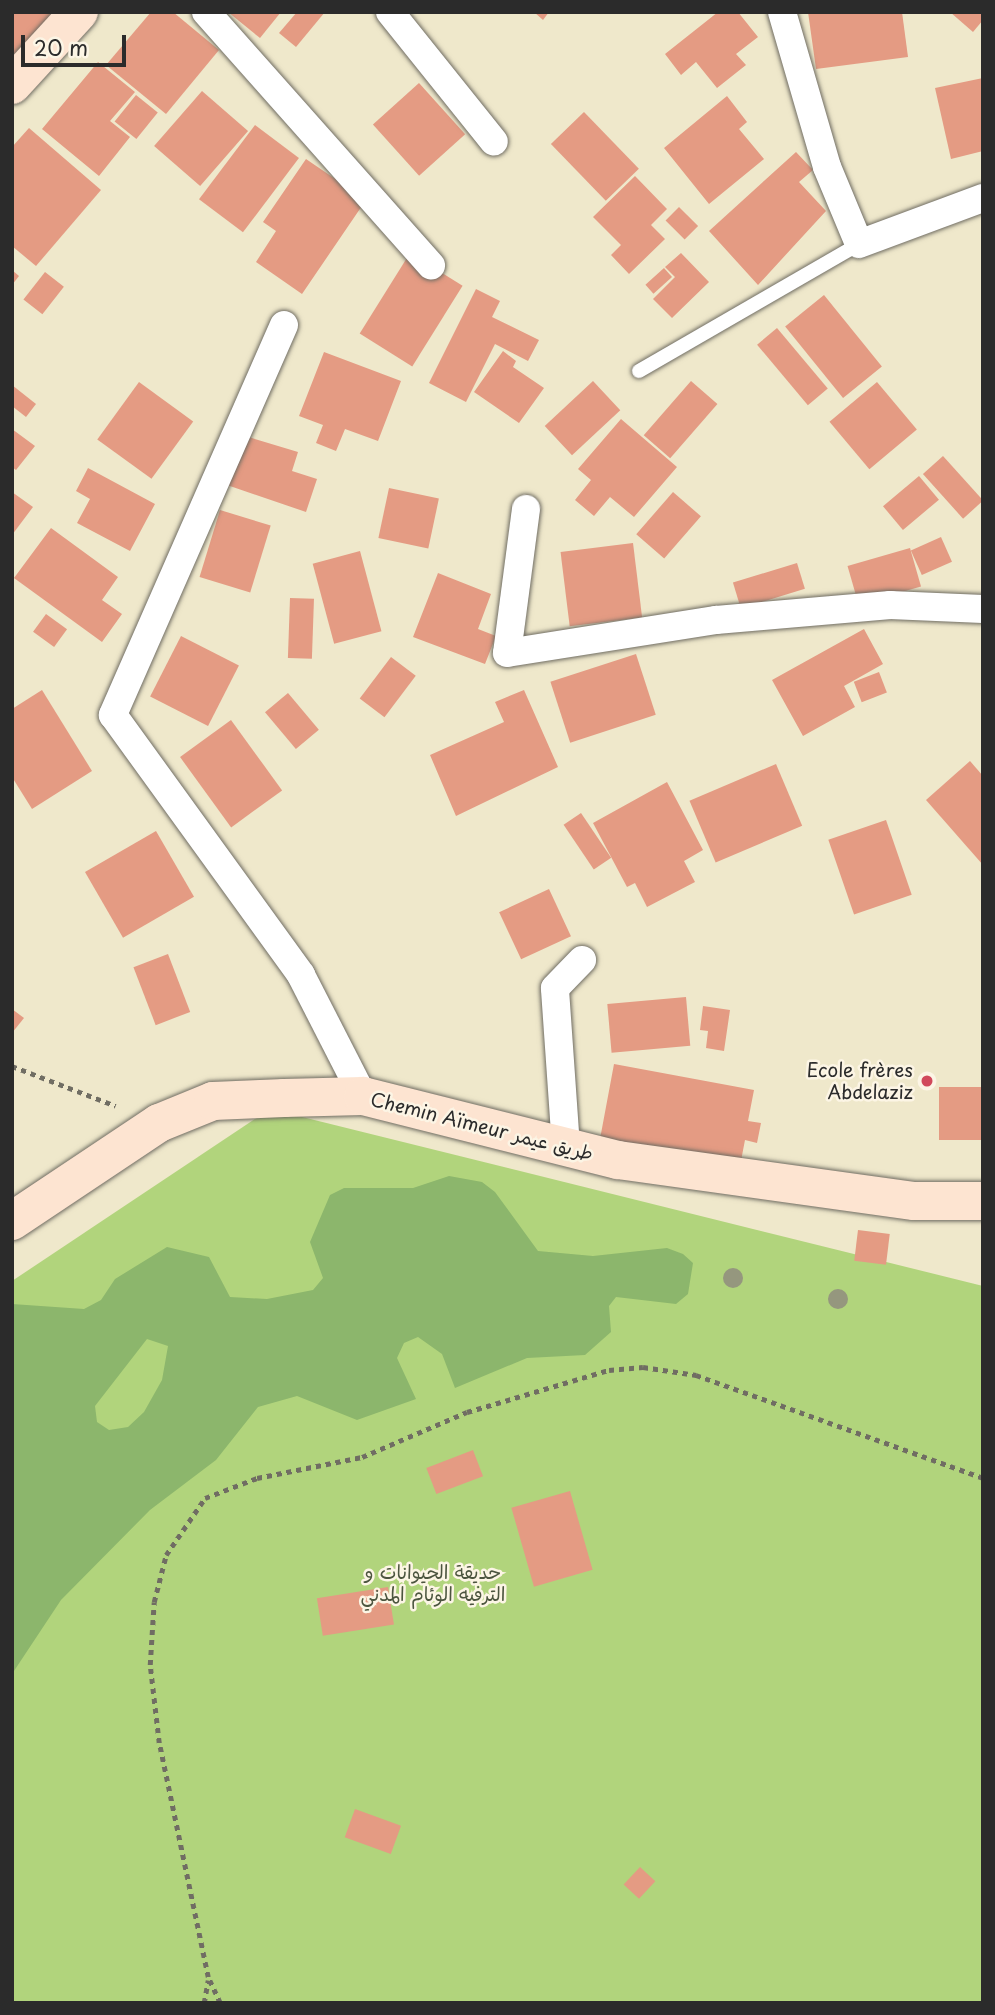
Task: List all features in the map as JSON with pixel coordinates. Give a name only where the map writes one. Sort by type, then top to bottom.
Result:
[{"type":"street","points":[[12,85],[79,12]]},
{"type":"street","points":[[206,12],[431,265]]},
{"type":"street","points":[[390,12],[494,142]]},
{"type":"street","points":[[782,12],[827,167],[859,244],[983,198]]},
{"type":"street","points":[[284,325],[113,715],[301,975],[363,1096]]},
{"type":"street","points":[[526,509],[507,653],[597,635],[863,607],[983,609]]},
{"type":"street","points":[[566,1147],[555,988],[582,960]]},
{"type":"street","name":"Chemin Aïmeur طريق عيمر","points":[[12,1221],[159,1123],[213,1101],[363,1096],[566,1147],[914,1201],[983,1201]]},
{"type":"lane","points":[[639,371],[859,244]]},
{"type":"path","points":[[12,1066],[159,1123]]},
{"type":"path","points":[[220,2003],[208,1977],[159,1742],[150,1665],[154,1602],[166,1555],[205,1498],[257,1478],[362,1457],[506,1401],[609,1370],[643,1367],[696,1375],[983,1478]]},
{"type":"path","points":[[204,2003],[208,1977]]},
{"type":"green space","name":"حديقة الحيوانات و الترفيه الوئام المدني","points":[[270,1109],[983,1286],[983,2003],[12,2003],[12,1281]]},
{"type":"green space","points":[[449,1176],[482,1182],[495,1192],[538,1251],[593,1256],[667,1248],[683,1254],[693,1263],[688,1294],[676,1304],[616,1297],[609,1306],[611,1332],[585,1355],[527,1358],[455,1388],[442,1354],[418,1337],[404,1343],[397,1358],[416,1399],[357,1420],[297,1396],[258,1407],[216,1460],[150,1510],[61,1600],[12,1674],[12,1304],[84,1309],[101,1300],[115,1279],[167,1247],[209,1257],[230,1297],[267,1299],[313,1290],[323,1278],[310,1242],[330,1195],[344,1188],[413,1188]],"holes":[[[147,1339],[168,1346],[162,1380],[144,1412],[128,1427],[109,1430],[97,1422],[95,1406]]]},
{"type":"building","points":[[12,12],[73,12],[12,70]]},
{"type":"building","points":[[151,12],[173,12],[219,50],[166,114],[106,65]]},
{"type":"building","points":[[228,12],[281,12],[260,38]]},
{"type":"building","points":[[297,12],[325,12],[296,47],[279,33]]},
{"type":"building","points":[[534,12],[549,12],[543,20]]},
{"type":"building","points":[[718,12],[738,12],[758,37],[736,54],[746,65],[717,88],[696,62],[681,75],[665,54]]},
{"type":"building","points":[[808,12],[902,12],[908,57],[816,69]]},
{"type":"building","points":[[950,12],[983,12],[983,20],[973,32]]},
{"type":"building","points":[[98,62],[135,92],[110,121],[130,137],[99,176],[42,129]]},
{"type":"building","points":[[983,78],[983,151],[951,159],[935,88]]},
{"type":"building","points":[[419,83],[465,134],[419,176],[373,124]]},
{"type":"building","points":[[202,91],[248,131],[200,186],[154,146]]},
{"type":"building","points":[[136,95],[158,113],[136,139],[115,121]]},
{"type":"building","points":[[727,96],[747,122],[739,129],[764,159],[709,204],[664,148]]},
{"type":"building","points":[[584,112],[639,169],[606,201],[551,144]]},
{"type":"building","points":[[255,125],[299,158],[243,232],[199,199]]},
{"type":"building","points":[[29,128],[101,190],[36,266],[12,246],[12,147]]},
{"type":"building","points":[[796,152],[813,170],[799,182],[826,211],[758,285],[709,231]]},
{"type":"building","points":[[306,159],[366,200],[302,294],[256,262],[276,231],[263,222]]},
{"type":"building","points":[[635,176],[667,209],[651,225],[665,239],[629,274],[611,255],[621,245],[593,217]]},
{"type":"building","points":[[679,207],[698,226],[685,240],[666,220]]},
{"type":"building","points":[[410,253],[463,286],[412,366],[360,334]]},
{"type":"building","points":[[681,253],[709,282],[672,318],[653,299],[675,277],[665,267]]},
{"type":"building","points":[[664,268],[672,277],[653,294],[645,285]]},
{"type":"building","points":[[12,270],[19,276],[12,285]]},
{"type":"building","points":[[45,272],[64,287],[42,314],[23,300]]},
{"type":"building","points":[[476,289],[500,301],[492,317],[539,340],[528,361],[495,344],[466,402],[429,383]]},
{"type":"building","points":[[824,295],[882,366],[843,398],[785,326]]},
{"type":"building","points":[[777,328],[828,389],[808,405],[757,345]]},
{"type":"building","points":[[503,351],[516,361],[513,367],[544,388],[519,423],[474,392]]},
{"type":"building","points":[[324,352],[401,381],[378,441],[345,429],[336,451],[316,443],[323,425],[299,416]]},
{"type":"building","points":[[593,381],[620,410],[572,455],[545,426]]},
{"type":"building","points":[[691,381],[717,404],[670,458],[644,435]]},
{"type":"building","points":[[139,382],[193,421],[151,479],[97,439]]},
{"type":"building","points":[[877,382],[917,429],[869,469],[830,422]]},
{"type":"building","points":[[12,385],[36,404],[26,417],[12,406]]},
{"type":"building","points":[[621,419],[677,467],[634,517],[610,497],[594,516],[575,500],[591,480],[578,469]]},
{"type":"building","points":[[12,429],[35,446],[16,470],[12,467]]},
{"type":"building","points":[[242,435],[298,452],[292,471],[317,479],[306,512],[227,485]]},
{"type":"building","points":[[943,456],[983,500],[963,519],[923,474]]},
{"type":"building","points":[[88,468],[155,504],[130,551],[77,523],[90,499],[76,491]]},
{"type":"building","points":[[919,476],[939,500],[903,530],[883,506]]},
{"type":"building","points":[[389,488],[439,499],[428,548],[378,538]]},
{"type":"building","points":[[12,492],[33,507],[12,535]]},
{"type":"building","points":[[673,492],[701,516],[664,559],[636,534]]},
{"type":"building","points":[[220,510],[271,525],[250,592],[200,577]]},
{"type":"building","points":[[51,528],[118,577],[102,600],[122,614],[102,642],[14,578]]},
{"type":"building","points":[[941,537],[952,562],[922,575],[911,550]]},
{"type":"building","points":[[633,543],[642,617],[570,626],[561,552]]},
{"type":"building","points":[[910,548],[921,586],[859,604],[848,566]]},
{"type":"building","points":[[360,551],[381,631],[334,644],[313,564]]},
{"type":"building","points":[[797,563],[805,589],[741,608],[733,583]]},
{"type":"building","points":[[438,573],[491,594],[478,629],[496,636],[485,664],[413,637]]},
{"type":"building","points":[[290,598],[314,599],[312,659],[288,658]]},
{"type":"building","points":[[46,614],[67,629],[54,647],[33,632]]},
{"type":"building","points":[[864,629],[883,664],[844,686],[855,707],[803,736],[772,680]]},
{"type":"building","points":[[181,636],[239,666],[208,726],[150,697]]},
{"type":"building","points":[[636,654],[656,715],[570,743],[550,682]]},
{"type":"building","points":[[391,657],[416,676],[384,717],[360,699]]},
{"type":"building","points":[[879,672],[887,693],[862,702],[854,682]]},
{"type":"building","points":[[42,690],[92,771],[32,809],[12,777],[12,709]]},
{"type":"building","points":[[524,690],[558,767],[456,816],[430,755],[504,722],[495,702]]},
{"type":"building","points":[[288,693],[319,730],[296,749],[265,712]]},
{"type":"building","points":[[231,720],[282,790],[231,827],[180,757]]},
{"type":"building","points":[[970,761],[983,776],[983,865],[926,800]]},
{"type":"building","points":[[776,764],[802,826],[716,862],[689,801]]},
{"type":"building","points":[[667,782],[703,850],[684,861],[695,882],[647,907],[635,883],[627,887],[593,823]]},
{"type":"building","points":[[581,813],[611,858],[594,870],[564,825]]},
{"type":"building","points":[[886,820],[912,895],[854,915],[828,840]]},
{"type":"building","points":[[156,831],[194,897],[123,938],[85,872]]},
{"type":"building","points":[[549,889],[571,936],[521,959],[499,912]]},
{"type":"building","points":[[168,954],[190,1012],[156,1025],[133,967]]},
{"type":"building","points":[[686,997],[690,1046],[612,1053],[607,1004]]},
{"type":"building","points":[[703,1006],[730,1010],[724,1051],[706,1048],[708,1031],[700,1030]]},
{"type":"building","points":[[12,1009],[24,1018],[12,1033]]},
{"type":"building","points":[[614,1064],[754,1090],[748,1121],[761,1123],[757,1143],[745,1140],[740,1166],[600,1139]]},
{"type":"building","points":[[939,1087],[983,1087],[983,1140],[939,1140]]},
{"type":"building","points":[[858,1230],[890,1234],[886,1265],[854,1261]]},
{"type":"building","points":[[473,1450],[483,1476],[436,1494],[426,1468]]},
{"type":"building","points":[[570,1491],[593,1570],[534,1587],[511,1508]]},
{"type":"building","points":[[388,1587],[394,1625],[323,1636],[317,1598]]},
{"type":"building","points":[[355,1809],[401,1826],[391,1854],[345,1837]]},
{"type":"building","points":[[640,1867],[655,1881],[639,1899],[624,1885]]},
{"type":"place","name":"Ecole frères Abdelaziz","points":[[927,1081]]}]
